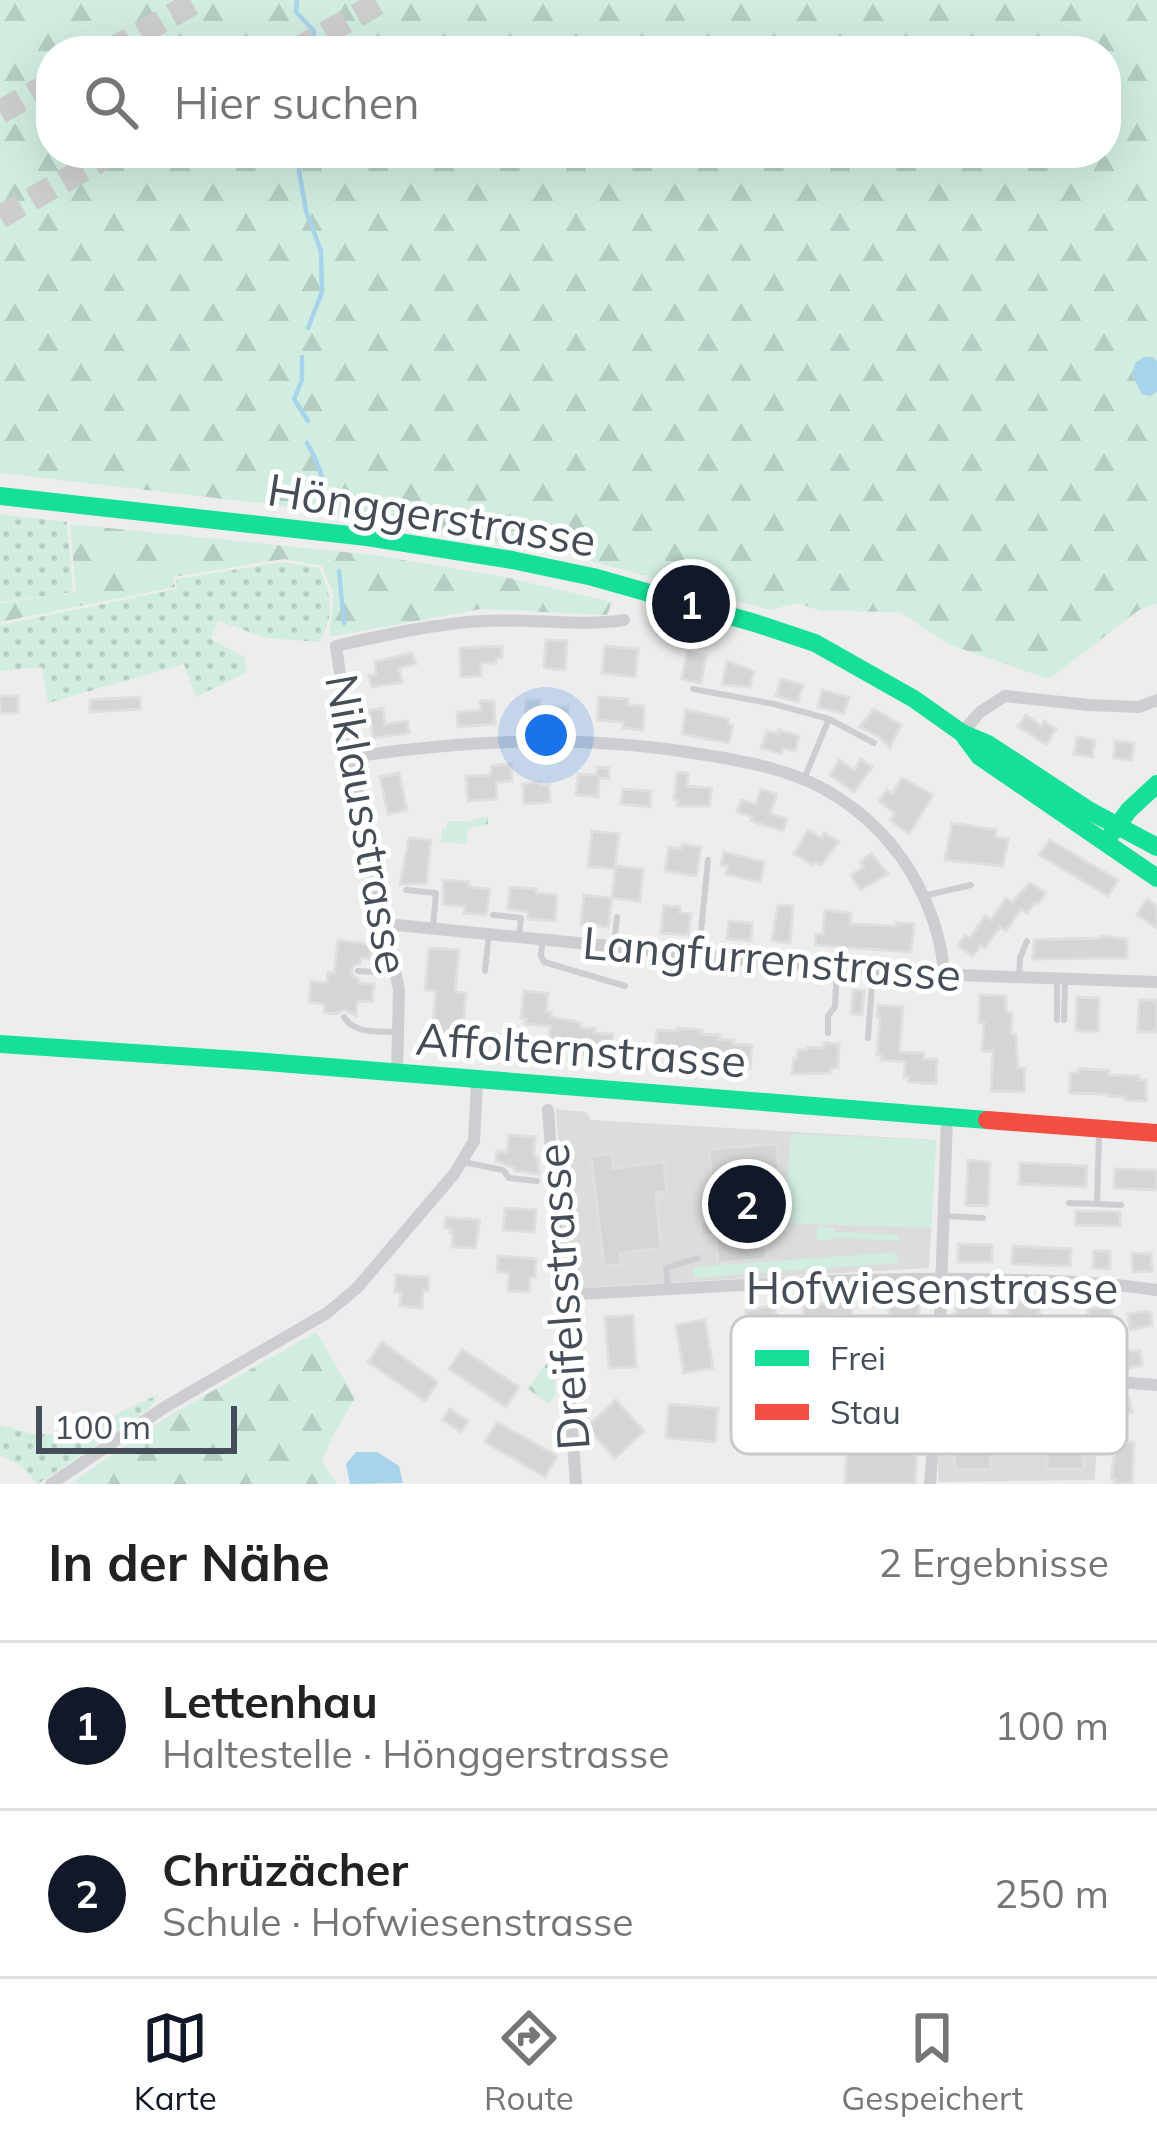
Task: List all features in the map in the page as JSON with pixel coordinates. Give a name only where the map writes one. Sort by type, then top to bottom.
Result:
[{"type":"main road","name":"Hönggerstrasse","points":[[0,496],[367,537],[512,560],[593,577],[755,623],[815,644],[914,699],[962,733],[980,756],[1111,833],[1157,847]]},
{"type":"main road","points":[[1111,833],[1157,784]]},
{"type":"main road","name":"Hönggerstrasse","points":[[1111,833],[1157,878]]},
{"type":"main road","name":"Affolternstrasse","points":[[0,1044],[1157,1132]]},
{"type":"street","name":"Niklausstrasse","points":[[397,1074],[396,973],[351,757],[335,646],[484,621],[624,620]]},
{"type":"street","points":[[962,733],[980,712],[1005,696],[1139,707],[1157,700]]},
{"type":"street","points":[[351,757],[484,742],[579,740],[740,761],[804,779],[839,798],[874,826],[902,858],[923,896],[942,949],[944,974]]},
{"type":"street","name":"Langfurrenstrasse","points":[[387,924],[837,967],[1157,982]]},
{"type":"street","points":[[51,1484],[165,1407],[327,1312],[357,1288],[474,1142],[477,1081]]},
{"type":"street","name":"Dreifelsstrasse","points":[[548,1110],[576,1484]]},
{"type":"street","points":[[939,1316],[947,1116]]},
{"type":"street","name":"Hofwiesenstrasse","points":[[563,1295],[940,1279],[1117,1284],[1157,1290]]},
{"type":"street","points":[[1127,1383],[1157,1385]]},
{"type":"street","points":[[930,1484],[932,1454]]},
{"type":"lane","points":[[693,688],[829,719],[874,743]]},
{"type":"lane","points":[[804,779],[829,719]]},
{"type":"lane","points":[[699,955],[708,860]]},
{"type":"lane","points":[[923,896],[971,884]]},
{"type":"lane","points":[[406,890],[436,893],[433,927]]},
{"type":"lane","points":[[493,915],[521,918],[519,936]]},
{"type":"lane","points":[[614,946],[617,916]]},
{"type":"lane","points":[[485,971],[490,933]]},
{"type":"lane","points":[[543,938],[544,962],[625,986]]},
{"type":"lane","points":[[1019,978],[1027,940]]},
{"type":"lane","points":[[868,1038],[869,966]]},
{"type":"lane","points":[[828,1033],[837,967]]},
{"type":"lane","points":[[358,971],[396,973]]},
{"type":"lane","points":[[1060,1020],[1062,979]]},
{"type":"lane","points":[[344,1017],[348,1025],[362,1030],[400,1032]]},
{"type":"lane","points":[[1097,1204],[1100,1127]]},
{"type":"lane","points":[[462,1162],[503,1169],[508,1178],[537,1180]]},
{"type":"lane","points":[[1070,1203],[1121,1204]]},
{"type":"lane","points":[[942,1216],[983,1218]]},
{"type":"lane","points":[[669,1290],[666,1268],[698,1258]]},
{"type":"shaded area","points":[[556,1109],[586,1112],[591,1120],[936,1140],[929,1268],[577,1288],[567,1278]]},
{"type":"shaded area","points":[[939,1454],[1096,1454],[1095,1480],[938,1482]]},
{"type":"green space","points":[[0,0],[1157,0],[1157,361],[1152,357],[1135,363],[1133,377],[1157,392],[1157,604],[1139,610],[1049,679],[950,645],[900,612],[822,611],[797,603],[770,610],[570,555],[283,506],[0,473]]},
{"type":"green space","points":[[0,514],[67,522],[73,592],[0,602]]},
{"type":"green space","points":[[70,524],[373,555],[509,578],[612,602],[607,615],[481,609],[329,637],[334,595],[322,566],[284,559],[173,577],[175,587],[0,622],[0,603],[76,592]]},
{"type":"green space","points":[[284,562],[319,568],[330,605],[320,642],[267,638],[218,621],[211,639],[244,657],[247,672],[196,697],[184,664],[48,703],[42,667],[0,671],[0,625],[177,589],[176,579]]},
{"type":"green space","points":[[488,816],[488,824],[468,829],[466,844],[441,842],[447,821]]},
{"type":"green space","points":[[791,1134],[936,1140],[931,1228],[784,1223]]},
{"type":"green space","points":[[818,1227],[899,1235],[899,1241],[817,1240]]},
{"type":"green space","points":[[897,1252],[898,1263],[694,1278],[693,1267]]},
{"type":"green space","points":[[316,1332],[355,1398],[322,1462],[337,1484],[70,1484],[167,1417]]},
{"type":"green space","points":[[546,1364],[554,1372],[556,1394],[549,1404],[528,1389]]},
{"type":"green space","points":[[159,1394],[149,1409],[38,1484],[19,1464],[0,1456],[0,1425],[33,1434],[71,1435]]},
{"type":"water","points":[[1144,357],[1157,361],[1157,392],[1150,396],[1142,394],[1133,376],[1135,363]]},
{"type":"water","points":[[356,1452],[377,1452],[399,1466],[403,1483],[350,1484],[346,1464]]},
{"type":"building","points":[[546,640],[567,641],[565,670],[544,668]]},
{"type":"building","points":[[502,646],[502,658],[496,658],[496,663],[481,663],[481,676],[461,677],[460,648]]},
{"type":"building","points":[[605,646],[638,649],[635,677],[602,673]]},
{"type":"building","points":[[687,652],[706,656],[701,683],[682,679]]},
{"type":"building","points":[[412,653],[416,664],[399,668],[402,682],[372,687],[369,675],[376,674],[375,662]]},
{"type":"building","points":[[727,661],[754,671],[750,687],[722,685]]},
{"type":"building","points":[[781,679],[803,685],[798,702],[776,696]]},
{"type":"building","points":[[822,690],[849,697],[844,714],[818,707]]},
{"type":"building","points":[[0,696],[18,696],[18,713],[0,713]]},
{"type":"building","points":[[140,697],[141,709],[90,712],[90,700]]},
{"type":"building","points":[[599,697],[628,699],[628,705],[644,706],[643,730],[597,720]]},
{"type":"building","points":[[526,700],[540,700],[540,707],[568,707],[568,725],[525,724]]},
{"type":"building","points":[[480,701],[494,701],[495,724],[458,727],[457,712],[481,710]]},
{"type":"building","points":[[383,708],[385,724],[407,721],[409,733],[373,738],[369,710]]},
{"type":"building","points":[[874,709],[901,725],[890,748],[859,727]]},
{"type":"building","points":[[686,710],[729,719],[728,724],[733,725],[729,743],[682,734]]},
{"type":"building","points":[[1026,715],[1041,726],[1044,721],[1056,729],[1046,745],[1018,726]]},
{"type":"building","points":[[779,730],[799,736],[795,751],[783,748],[781,754],[761,748],[767,731],[778,734]]},
{"type":"building","points":[[1077,737],[1095,740],[1092,757],[1074,754]]},
{"type":"building","points":[[1115,741],[1134,743],[1132,760],[1114,758]]},
{"type":"building","points":[[861,759],[872,767],[854,792],[830,775],[839,760],[854,770]]},
{"type":"building","points":[[511,764],[512,781],[496,782],[497,799],[468,801],[466,776],[491,775],[491,766]]},
{"type":"building","points":[[597,767],[609,768],[609,779],[599,778],[598,797],[576,795],[578,774],[597,775]]},
{"type":"building","points":[[677,772],[688,773],[687,786],[712,788],[709,806],[677,806]]},
{"type":"building","points":[[399,773],[407,810],[388,814],[380,777]]},
{"type":"building","points":[[902,778],[933,795],[909,834],[890,820],[895,813],[879,801],[887,790],[892,794]]},
{"type":"building","points":[[523,784],[549,784],[550,802],[524,804]]},
{"type":"building","points":[[623,789],[651,791],[650,807],[621,804]]},
{"type":"building","points":[[761,789],[777,794],[770,814],[787,819],[783,831],[737,812],[741,800],[756,804]]},
{"type":"building","points":[[952,823],[996,830],[995,837],[1008,839],[1003,866],[945,860]]},
{"type":"building","points":[[808,830],[839,842],[821,865],[794,854]]},
{"type":"building","points":[[592,831],[619,834],[615,869],[588,866]]},
{"type":"building","points":[[409,838],[431,840],[426,884],[400,884]]},
{"type":"building","points":[[1050,840],[1118,880],[1108,896],[1039,855]]},
{"type":"building","points":[[682,844],[701,847],[696,876],[665,871],[669,847],[681,849]]},
{"type":"building","points":[[724,852],[764,862],[760,882],[726,874],[728,866],[721,865]]},
{"type":"building","points":[[871,853],[888,874],[860,890],[851,875],[864,867],[860,862]]},
{"type":"building","points":[[616,866],[643,869],[640,901],[612,898]]},
{"type":"building","points":[[443,880],[490,889],[486,915],[443,904]]},
{"type":"building","points":[[1030,883],[1046,893],[1038,904],[1027,913],[1021,909],[1006,931],[1000,927],[973,956],[958,946],[985,916],[991,920],[1006,898],[1012,902]]},
{"type":"building","points":[[510,887],[557,895],[555,921],[528,919],[528,912],[508,909]]},
{"type":"building","points":[[584,895],[612,898],[608,927],[581,924]]},
{"type":"building","points":[[1147,899],[1157,906],[1157,928],[1137,915]]},
{"type":"building","points":[[778,905],[793,906],[790,943],[772,941]]},
{"type":"building","points":[[664,906],[691,914],[688,935],[661,933]]},
{"type":"building","points":[[825,910],[851,913],[850,924],[914,924],[911,952],[815,945],[816,934],[823,934]]},
{"type":"building","points":[[729,921],[752,923],[751,941],[727,939]]},
{"type":"building","points":[[1127,939],[1127,958],[1033,959],[1034,940]]},
{"type":"building","points":[[338,940],[372,945],[370,959],[361,957],[360,964],[351,969],[359,983],[374,984],[372,1002],[357,1001],[356,1016],[344,1010],[324,1013],[325,1004],[309,1002],[311,981],[327,983],[328,972],[334,973]]},
{"type":"building","points":[[429,948],[459,950],[455,992],[466,993],[462,1037],[432,1035],[436,991],[425,990]]},
{"type":"building","points":[[853,990],[864,991],[862,1015],[851,1014]]},
{"type":"building","points":[[524,991],[548,993],[546,1012],[551,1017],[595,1028],[594,1033],[613,1034],[611,1058],[553,1046],[550,1026],[525,1024],[526,1019],[521,1018]]},
{"type":"building","points":[[980,995],[1006,996],[1018,1068],[1025,1068],[1024,1092],[991,1091],[993,1051],[982,1051]]},
{"type":"building","points":[[1077,997],[1099,998],[1098,1031],[1076,1031]]},
{"type":"building","points":[[1139,1000],[1157,1000],[1157,1032],[1138,1032]]},
{"type":"building","points":[[878,1005],[903,1007],[899,1052],[937,1059],[936,1084],[908,1082],[905,1062],[881,1060],[882,1055],[877,1055]]},
{"type":"building","points":[[677,1028],[752,1045],[750,1069],[722,1067],[722,1062],[710,1057],[655,1053],[657,1030]]},
{"type":"building","points":[[824,1043],[839,1044],[838,1068],[831,1068],[831,1073],[792,1074],[798,1050],[824,1048]]},
{"type":"building","points":[[1078,1069],[1139,1076],[1146,1080],[1146,1101],[1070,1093],[1070,1073]]},
{"type":"building","points":[[509,1135],[535,1137],[539,1174],[515,1171],[496,1161],[497,1151],[507,1152]]},
{"type":"building","points":[[777,1144],[779,1171],[711,1176],[709,1149]]},
{"type":"building","points":[[612,1154],[613,1168],[664,1162],[667,1192],[656,1193],[661,1248],[620,1253],[621,1265],[604,1266],[591,1156]]},
{"type":"building","points":[[968,1160],[990,1162],[988,1206],[966,1205]]},
{"type":"building","points":[[1020,1163],[1087,1166],[1086,1187],[1019,1184]]},
{"type":"building","points":[[1115,1169],[1157,1170],[1157,1190],[1114,1188]]},
{"type":"building","points":[[505,1208],[536,1210],[534,1232],[503,1230]]},
{"type":"building","points":[[1076,1211],[1120,1212],[1120,1226],[1075,1225]]},
{"type":"building","points":[[446,1217],[480,1220],[475,1248],[452,1247],[453,1233],[445,1228]]},
{"type":"building","points":[[727,1220],[728,1232],[764,1229],[767,1259],[718,1263],[716,1235],[701,1236],[700,1222]]},
{"type":"building","points":[[958,1244],[992,1245],[992,1262],[958,1262]]},
{"type":"building","points":[[1013,1246],[1071,1249],[1070,1266],[1012,1264]]},
{"type":"building","points":[[1094,1251],[1110,1251],[1110,1269],[1093,1268]]},
{"type":"building","points":[[1151,1253],[1152,1271],[1133,1272],[1132,1254]]},
{"type":"building","points":[[498,1256],[536,1259],[529,1292],[508,1291],[509,1273],[497,1272]]},
{"type":"building","points":[[396,1275],[429,1277],[422,1308],[400,1306]]},
{"type":"building","points":[[887,1298],[919,1298],[919,1316],[889,1316]]},
{"type":"building","points":[[987,1300],[991,1316],[954,1316],[956,1308]]},
{"type":"building","points":[[852,1303],[852,1315],[804,1316],[803,1305]]},
{"type":"building","points":[[1038,1303],[1040,1314],[1009,1316],[1008,1304]]},
{"type":"building","points":[[774,1305],[776,1316],[747,1316],[746,1311]]},
{"type":"building","points":[[1111,1308],[1112,1316],[1089,1316],[1088,1309]]},
{"type":"building","points":[[1151,1313],[1152,1325],[1130,1330],[1128,1314]]},
{"type":"building","points":[[633,1315],[636,1367],[609,1368],[605,1317]]},
{"type":"building","points":[[705,1320],[713,1368],[684,1373],[676,1325]]},
{"type":"building","points":[[382,1342],[438,1382],[425,1401],[368,1362]]},
{"type":"building","points":[[462,1349],[519,1387],[506,1407],[449,1369]]},
{"type":"building","points":[[1140,1350],[1142,1365],[1127,1369],[1127,1352]]},
{"type":"building","points":[[616,1400],[644,1431],[615,1458],[587,1427]]},
{"type":"building","points":[[669,1404],[718,1408],[715,1442],[666,1438]]},
{"type":"building","points":[[450,1409],[468,1421],[461,1432],[442,1420]]},
{"type":"building","points":[[497,1422],[557,1456],[545,1477],[485,1442]]},
{"type":"building","points":[[1127,1442],[1134,1442],[1132,1484],[1114,1484],[1114,1454],[1127,1454]]},
{"type":"building","points":[[847,1454],[917,1454],[915,1484],[845,1484]]},
{"type":"building","points":[[954,1454],[990,1454],[991,1469],[955,1470]]},
{"type":"building","points":[[1047,1454],[1083,1454],[1084,1469],[1047,1469]]},
{"type":"waterway","points":[[297,0],[296,12],[314,36]]},
{"type":"waterway","points":[[299,168],[306,211],[321,251],[322,292],[308,328]]},
{"type":"waterway","points":[[302,357],[302,380],[294,399],[308,421]]},
{"type":"waterway","points":[[307,443],[322,478],[327,515]]},
{"type":"waterway","points":[[339,571],[344,623]]},
{"type":"tunnel","points":[[135,36],[199,0]]},
{"type":"tunnel","points":[[320,36],[384,0]]},
{"type":"tunnel","points":[[0,112],[36,92]]},
{"type":"tunnel","points":[[0,217],[87,168]]},
{"type":"traffic: fast","points":[[0,496],[367,537],[512,560],[593,577],[755,623],[815,643],[1157,847]]},
{"type":"traffic: fast","points":[[965,737],[979,756],[1157,878]]},
{"type":"traffic: fast","points":[[1112,833],[1157,784]]},
{"type":"traffic: fast","points":[[0,1044],[987,1120]]},
{"type":"traffic: jam","points":[[987,1120],[1157,1133]]},
{"type":"place","name":"Lettenhau","points":[[691,604]]},
{"type":"place","name":"Chrüzächer","points":[[747,1204]]}]
